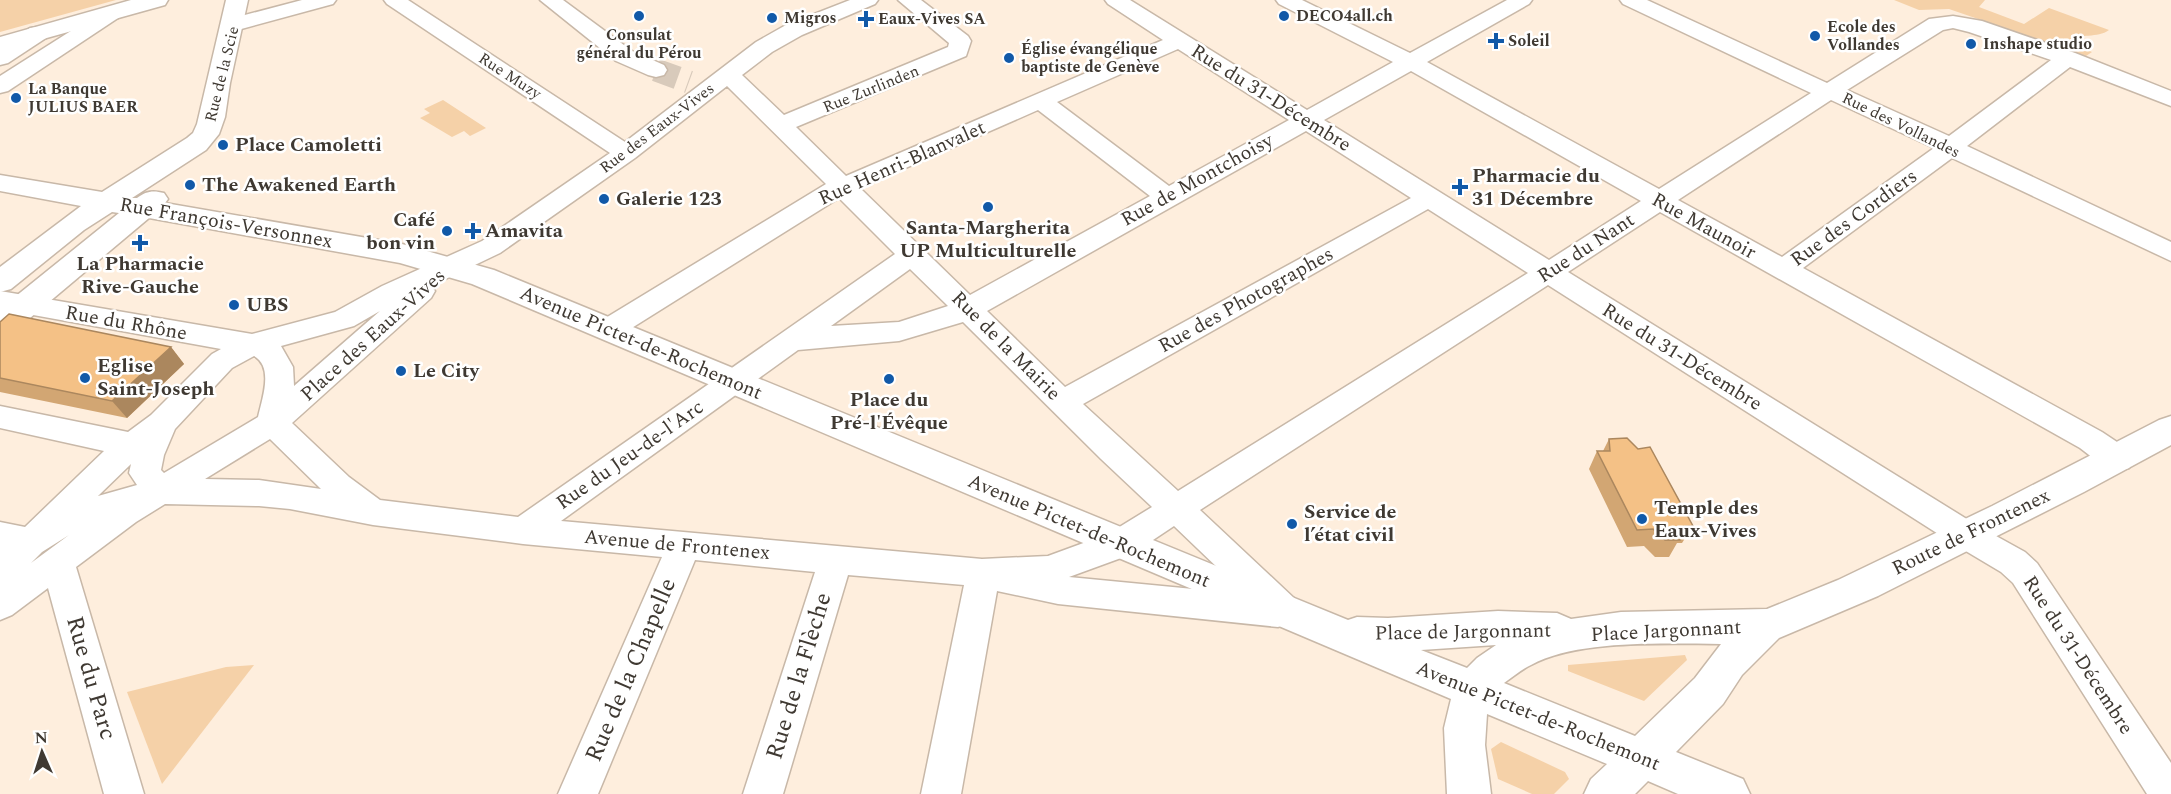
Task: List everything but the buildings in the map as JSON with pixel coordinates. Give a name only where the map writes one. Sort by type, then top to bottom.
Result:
[{"type":"main road","points":[[0,44],[158,0]]},
{"type":"main road","name":"Rue de la Scie","points":[[198,144],[207,131],[213,114],[219,76],[236,12]]},
{"type":"main road","points":[[0,282],[74,224],[180,153],[198,144],[198,156],[142,209],[13,302],[0,326]]},
{"type":"main road","name":"Rue François-Versonnex","points":[[0,183],[402,254],[451,266]]},
{"type":"main road","name":"Avenue Pictet-de-Rochemont","points":[[451,266],[609,329],[1120,544],[1728,794]]},
{"type":"main road","name":"Route de Frontenex","points":[[1766,626],[1840,597],[2118,459],[2171,429]]},
{"type":"main road","points":[[1605,794],[1643,759],[1708,691],[1728,663],[1766,626]]},
{"type":"main road","name":"Place Jargonnant","points":[[1475,690],[1489,672],[1525,648],[1598,632],[1643,628],[1766,626]]},
{"type":"main road","name":"Place de Jargonnant","points":[[1328,630],[1388,635],[1498,628],[1598,632]]},
{"type":"main road","points":[[1470,788],[1463,730],[1466,709],[1475,690]]},
{"type":"street","points":[[236,12],[326,0]]},
{"type":"street","name":"Rue Muzy","points":[[394,0],[626,153]]},
{"type":"street","points":[[550,0],[624,56],[656,70]]},
{"type":"street","name":"Rue des Eaux-Vives","points":[[451,266],[491,248],[626,153],[709,82],[777,39],[868,0]]},
{"type":"street","name":"Rue Zurlinden","points":[[781,125],[945,59],[960,49],[960,41],[954,35],[909,0]]},
{"type":"street","name":"Rue du 31-Décembre","points":[[1115,0],[1178,41],[1308,119],[1654,340],[2013,562],[2025,573],[2169,794]]},
{"type":"street","name":"Rue Maunoir","points":[[1286,0],[1412,63],[2091,440],[2118,459]]},
{"type":"street","name":"Rue de Montchoisy","points":[[968,309],[1522,0]]},
{"type":"street","name":"Rue des Vollandes","points":[[1630,0],[1808,84],[1921,131],[2171,252]]},
{"type":"street","points":[[0,86],[114,12]]},
{"type":"street","name":"Rue du Nant","points":[[1120,544],[1937,24],[1944,22],[1974,26],[2067,58],[2171,99]]},
{"type":"street","points":[[0,58],[38,33]]},
{"type":"street","name":"Rue Henri-Blanvalet","points":[[609,329],[823,195],[1042,102],[1178,41]]},
{"type":"street","name":"Rue des Cordiers","points":[[1783,270],[1951,147],[2067,58]]},
{"type":"street","name":"Rue de la Mairie","points":[[709,82],[781,125],[1147,484],[1199,528],[1287,613]]},
{"type":"street","points":[[1042,102],[1167,196]]},
{"type":"street","name":"Rue des Photographes","points":[[1063,402],[1429,198]]},
{"type":"street","name":"Rue du Jeu-de-l'Arc","points":[[523,531],[913,254]]},
{"type":"street","name":"Place des Eaux-Vives","points":[[162,490],[145,473],[148,455],[162,423],[217,350],[252,344],[344,319],[451,266]]},
{"type":"street","name":"Place des Eaux-Vives","points":[[0,605],[30,547],[124,513],[272,423],[451,266]]},
{"type":"street","name":"Rue du Rhône","points":[[13,302],[217,350]]},
{"type":"street","points":[[787,343],[818,336],[904,331],[931,324],[968,309]]},
{"type":"street","name":"Place des Eaux-Vives","points":[[252,344],[268,350],[274,356],[278,371],[279,387],[272,423]]},
{"type":"street","points":[[0,417],[132,445]]},
{"type":"street","name":"Place des Eaux-Vives","points":[[0,572],[30,547],[132,445],[162,423]]},
{"type":"street","name":"Avenue de Frontenex","points":[[272,423],[338,486],[373,512]]},
{"type":"street","name":"Avenue de Frontenex","points":[[162,490],[290,496],[373,512],[523,531],[982,573],[1058,590],[1287,613]]},
{"type":"street","name":"Avenue de Frontenex","points":[[982,573],[1049,570],[1120,544]]},
{"type":"street","name":"Rue de la Chapelle","points":[[578,794],[684,546]]},
{"type":"street","name":"Rue du Parc","points":[[30,547],[124,794]]},
{"type":"street","name":"Rue de la Flèche","points":[[763,794],[836,558]]},
{"type":"street","points":[[941,794],[979,603],[982,573]]},
{"type":"shaded area","points":[[0,0],[116,0],[0,32]]},
{"type":"shaded area","points":[[1894,0],[1985,0],[1979,7],[2024,24],[2049,8],[2109,30],[2067,42],[2092,52],[2086,56],[1949,9],[1919,10]]},
{"type":"shaded area","points":[[443,100],[486,128],[470,136],[464,131],[452,137],[420,118],[430,113],[424,109]]},
{"type":"shaded area","points":[[1685,655],[1687,660],[1644,701],[1568,671],[1568,665]]},
{"type":"shaded area","points":[[254,665],[162,784],[127,692],[226,667]]},
{"type":"shaded area","points":[[1501,742],[1565,772],[1569,779],[1554,794],[1532,794],[1498,779],[1491,749]]},
{"type":"tunnel","points":[[656,70],[689,82]]},
{"type":"place","name":"Consulat général du Pérou","points":[[639,16]]},
{"type":"place","name":"DECO4all.ch","points":[[1284,16]]},
{"type":"place","name":"Migros","points":[[772,18]]},
{"type":"place","name":"Eaux-Vives SA","points":[[866,19]]},
{"type":"place","name":"Ecole des Vollandes","points":[[1815,36]]},
{"type":"place","name":"Soleil","points":[[1496,41]]},
{"type":"place","name":"Inshape studio","points":[[1971,44]]},
{"type":"place","name":"Église évangélique baptiste de Genève","points":[[1009,58]]},
{"type":"place","name":"La Banque JULIUS BAER","points":[[16,98]]},
{"type":"place","name":"Place Camoletti","points":[[223,145]]},
{"type":"place","name":"The Awakened Earth","points":[[190,185]]},
{"type":"place","name":"Pharmacie du 31 Décembre","points":[[1460,187]]},
{"type":"place","name":"Galerie 123","points":[[604,199]]},
{"type":"place","name":"Santa-Margherita UP Multiculturelle","points":[[988,207]]},
{"type":"place","name":"Café bon vin","points":[[447,231]]},
{"type":"place","name":"Amavita","points":[[473,231]]},
{"type":"place","name":"La Pharmacie Rive-Gauche","points":[[140,243]]},
{"type":"place","name":"UBS","points":[[234,305]]},
{"type":"place","name":"Le City","points":[[401,371]]},
{"type":"place","name":"Eglise Saint-Joseph","points":[[85,378]]},
{"type":"place","name":"Place du Pré-l'Évêque","points":[[889,379]]},
{"type":"place","name":"Temple des Eaux-Vives","points":[[1642,519]]},
{"type":"place","name":"Service de l’état civil","points":[[1292,524]]}]
